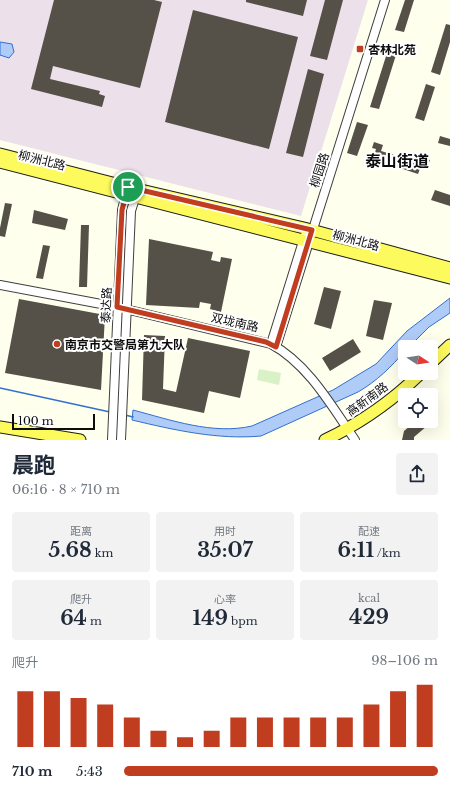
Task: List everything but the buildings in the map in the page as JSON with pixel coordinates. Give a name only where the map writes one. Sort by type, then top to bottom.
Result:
[{"type":"main road","name":"柳洲北路","points":[[0,154],[132,192]]},
{"type":"main road","name":"柳洲北路","points":[[0,162],[132,192],[308,235],[449,274]]},
{"type":"main road","points":[[438,356],[450,345]]},
{"type":"main road","name":"高新南路","points":[[438,365],[450,354]]},
{"type":"main road","name":"高新南路","points":[[324,440],[351,435],[413,380]]},
{"type":"main road","name":"高新南路","points":[[414,388],[423,380]]},
{"type":"main road","name":"高新南路","points":[[340,440],[351,435],[374,420],[398,402]]},
{"type":"main road","points":[[0,427],[80,440]]},
{"type":"main road","points":[[0,434],[38,440]]},
{"type":"street","name":"柳园路","points":[[273,345],[380,0]]},
{"type":"street","name":"柳园路","points":[[308,235],[386,0]]},
{"type":"street","name":"泰达路","points":[[112,440],[122,210],[132,192]]},
{"type":"street","name":"泰达路","points":[[121,440],[132,192]]},
{"type":"street","name":"双垅南路","points":[[0,285],[127,309],[273,345],[297,363],[320,390],[351,435]]},
{"type":"shaded area","points":[[0,0],[368,0],[301,216],[0,140]]},
{"type":"green space","points":[[259,369],[281,373],[279,385],[257,380]]},
{"type":"water","points":[[0,42],[12,44],[14,52],[9,58],[0,55]]},
{"type":"water","points":[[450,298],[450,313],[429,327],[416,340],[399,340],[407,331]]},
{"type":"water","points":[[398,341],[398,359],[371,383],[358,392],[261,436],[229,437],[212,435],[180,431],[132,420],[133,410],[177,422],[207,428],[222,429],[252,426],[333,390],[376,364]]},
{"type":"waterway","points":[[0,388],[110,412]]},
{"type":"waterway","points":[[125,415],[133,417]]},
{"type":"place","name":"杏林北苑","points":[[360,49]]},
{"type":"place","name":"南京市交警局第九大队","points":[[57,344]]},
{"type":"district","name":"泰山街道","points":[[397,161]]},
{"type":"route","points":[[128,187],[312,230],[276,347],[266,342],[117,307],[122,210],[128,187]]}]
